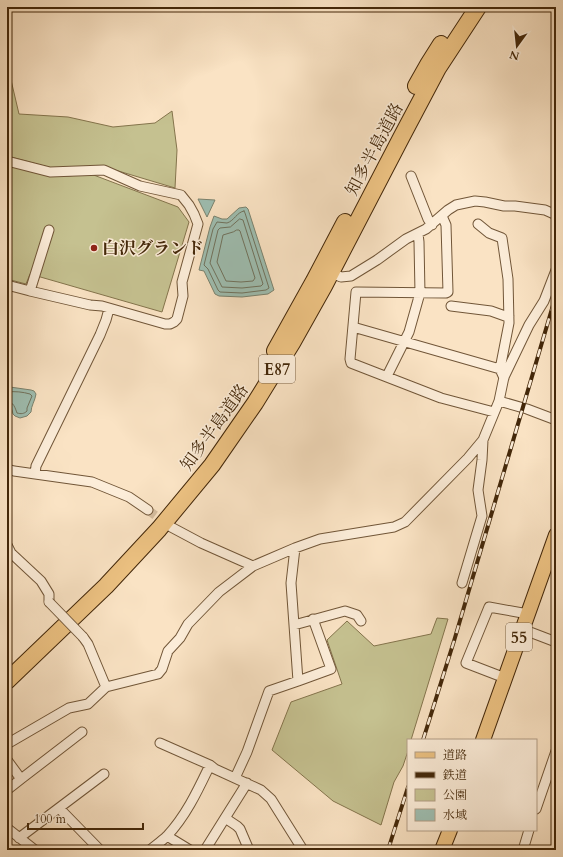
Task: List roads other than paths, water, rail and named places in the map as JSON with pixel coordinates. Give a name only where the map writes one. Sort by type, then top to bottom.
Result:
[{"type":"highway","name":"知多半島道路","points":[[7,666],[98,578],[151,522],[203,459],[246,398],[314,281],[428,63],[465,7]]},
{"type":"highway","name":"知多半島道路","points":[[7,681],[106,586],[159,530],[212,465],[255,404],[292,344],[324,286],[438,68],[478,7]]},
{"type":"main road","name":"55","points":[[483,739],[556,535]]},
{"type":"main road","points":[[442,850],[450,831]]},
{"type":"street","points":[[7,162],[50,172],[104,170],[140,186],[181,195],[189,205],[198,224],[182,282],[183,296],[177,318],[170,324],[165,324],[102,306],[90,305],[7,285]]},
{"type":"street","points":[[411,176],[428,219],[432,225]]},
{"type":"street","points":[[336,275],[341,277],[351,276],[377,260],[406,239],[418,234],[432,225],[448,210],[456,205],[475,201],[485,202],[504,206],[545,210],[556,215]]},
{"type":"street","points":[[442,216],[446,225],[448,292],[356,292],[350,359],[351,363],[441,398],[494,412]]},
{"type":"street","points":[[478,224],[489,233],[502,238],[508,279],[509,316],[500,369],[504,378]]},
{"type":"street","points":[[30,291],[49,230]]},
{"type":"street","points":[[387,376],[409,332],[420,293],[418,234]]},
{"type":"street","points":[[462,583],[482,516],[478,490],[484,440],[499,401],[504,378],[529,325],[544,301],[556,270]]},
{"type":"street","points":[[451,306],[491,311],[509,316]]},
{"type":"street","points":[[35,474],[36,466],[100,335],[109,309]]},
{"type":"street","points":[[353,327],[500,369]]},
{"type":"street","points":[[499,401],[527,409],[556,420]]},
{"type":"street","points":[[7,744],[68,708],[88,704],[106,687],[158,674],[162,669],[168,651],[180,638],[188,624],[219,592],[253,566],[320,539],[394,527],[405,522],[484,440]]},
{"type":"street","points":[[7,469],[14,472],[92,482],[129,497],[148,510]]},
{"type":"street","points":[[171,527],[201,543],[253,566]]},
{"type":"street","points":[[7,545],[10,553],[41,581],[49,594],[49,602],[88,644],[106,687]]},
{"type":"street","points":[[295,548],[291,583],[298,681]]},
{"type":"street","points":[[505,678],[466,663],[489,607],[528,614]]},
{"type":"street","points":[[294,625],[345,611],[357,615],[361,620]]},
{"type":"street","points":[[235,778],[247,752],[269,691],[331,668],[313,620]]},
{"type":"street","points":[[522,629],[556,642]]},
{"type":"street","points":[[7,790],[82,732]]},
{"type":"street","points":[[160,743],[261,790],[271,798],[303,850]]},
{"type":"street","points":[[537,806],[556,752]]},
{"type":"street","points":[[7,760],[21,779]]},
{"type":"street","points":[[150,850],[167,836],[177,823],[195,796],[210,765]]},
{"type":"street","points":[[19,838],[104,774]]},
{"type":"street","points":[[205,850],[247,783]]},
{"type":"street","points":[[59,808],[100,850]]},
{"type":"street","points":[[225,818],[240,829],[249,850]]},
{"type":"street","points":[[7,828],[35,850]]},
{"type":"street","points":[[523,850],[529,831]]},
{"type":"street","points":[[167,836],[190,850]]},
{"type":"water","points":[[198,199],[215,200],[207,217]]},
{"type":"water","points":[[246,207],[248,209],[274,290],[268,294],[242,297],[219,296],[215,294],[204,271],[199,270],[210,227],[214,216],[227,219],[239,208]]},
{"type":"water","points":[[10,387],[31,390],[36,394],[31,412],[27,416],[20,418],[13,414],[7,403],[7,389]]},
{"type":"tunnel","points":[[148,510],[168,525]]},
{"type":"railway","points":[[423,739],[454,641],[556,295]]},
{"type":"railway","points":[[388,850],[407,790]]},
{"type":"place","name":"白沢グランド","points":[[94,248]]}]
